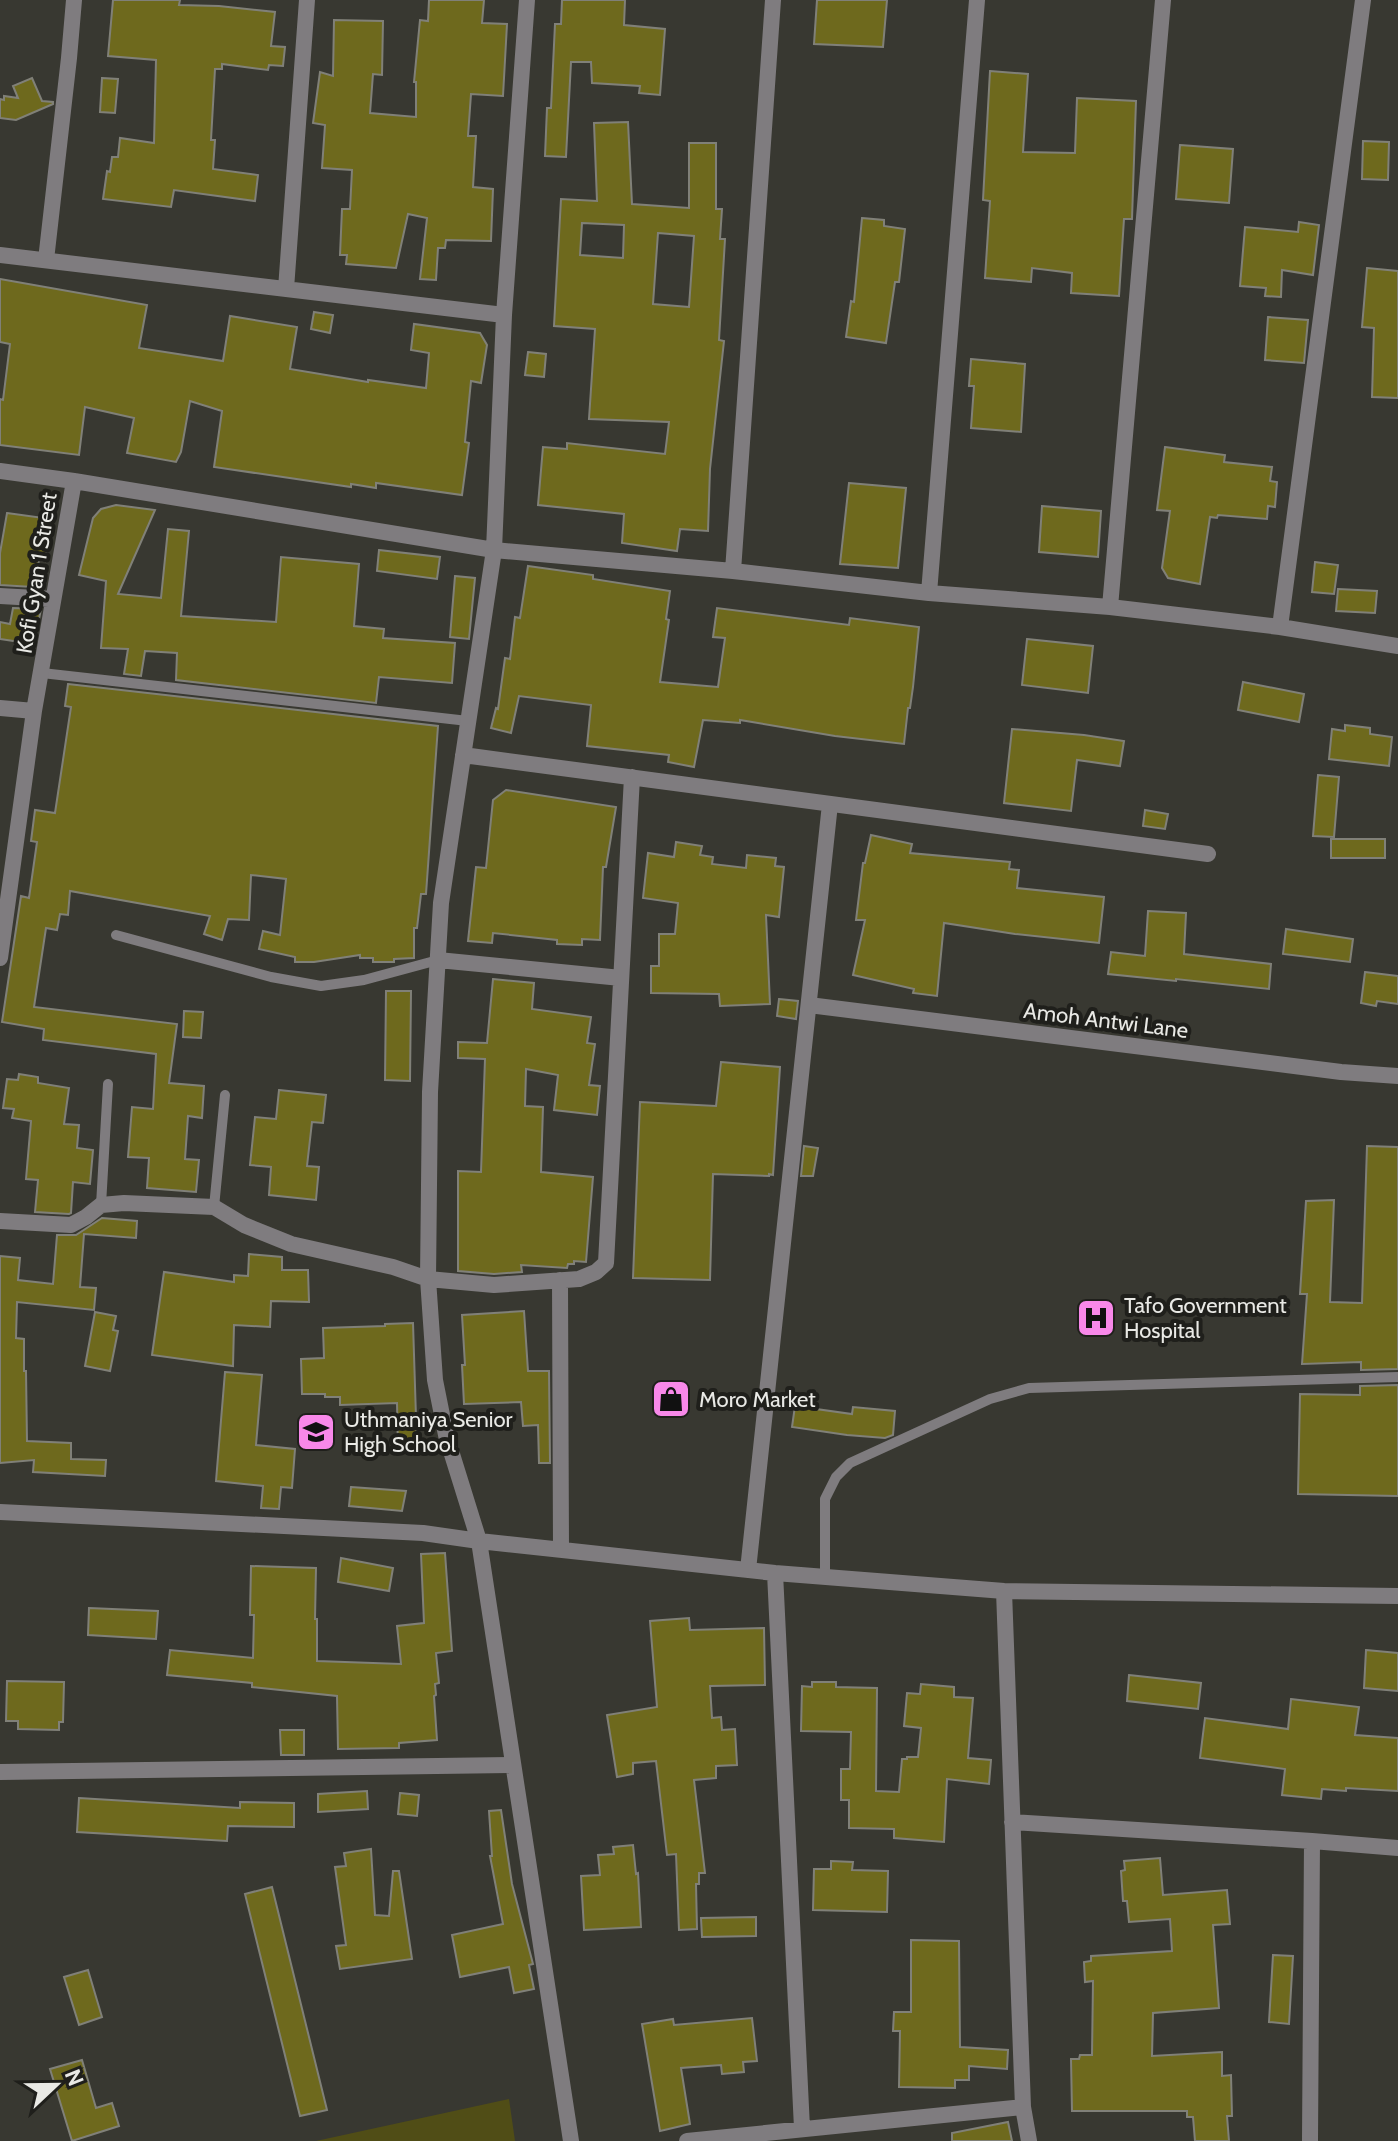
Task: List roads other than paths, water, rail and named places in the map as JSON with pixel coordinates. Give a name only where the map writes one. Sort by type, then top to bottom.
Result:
[{"type":"street","points":[[46,260],[74,0]]},
{"type":"street","points":[[286,289],[307,0]]},
{"type":"street","points":[[527,0],[504,315],[494,550],[441,903],[430,1092],[428,1279],[435,1380],[446,1435],[479,1541],[571,2141]]},
{"type":"street","points":[[733,571],[773,0]]},
{"type":"street","points":[[929,593],[977,0]]},
{"type":"street","points":[[1110,607],[1163,0]]},
{"type":"street","points":[[1280,627],[1363,0]]},
{"type":"street","points":[[0,255],[504,315]]},
{"type":"street","points":[[0,471],[494,550],[733,571],[929,593],[1110,607],[1280,627],[1398,646]]},
{"type":"street","name":"Kofi Gyan 1 Street","points":[[0,958],[34,711],[74,481]]},
{"type":"street","points":[[0,596],[53,599]]},
{"type":"street","points":[[0,708],[34,711]]},
{"type":"street","points":[[463,755],[1208,854]]},
{"type":"street","points":[[0,1221],[71,1225],[101,1205],[124,1203],[214,1207],[244,1225],[291,1244],[393,1267],[428,1279],[494,1285],[579,1279],[596,1272],[606,1263],[632,777]]},
{"type":"street","points":[[748,1570],[830,804]]},
{"type":"street","points":[[438,960],[621,978]]},
{"type":"street","name":"Amoh Antwi Lane","points":[[809,1005],[1326,1070],[1398,1076]]},
{"type":"street","points":[[560,1280],[561,1550]]},
{"type":"street","points":[[0,1512],[423,1533],[775,1573],[1004,1591],[1398,1596]]},
{"type":"street","points":[[775,1573],[802,2128]]},
{"type":"street","points":[[1004,1591],[1023,2107],[1029,2141]]},
{"type":"street","points":[[0,1772],[513,1765]]},
{"type":"street","points":[[1012,1822],[1398,1848]]},
{"type":"street","points":[[1310,2141],[1312,1841]]},
{"type":"street","points":[[687,2141],[1023,2107]]},
{"type":"lane","points":[[42,673],[468,721]]},
{"type":"lane","points":[[116,935],[271,977],[321,986],[364,980],[438,960]]},
{"type":"lane","points":[[101,1205],[108,1084]]},
{"type":"lane","points":[[214,1207],[225,1095]]},
{"type":"lane","points":[[825,1577],[825,1499],[836,1477],[850,1463],[990,1399],[1029,1388],[1398,1377]]},
{"type":"place","name":"Tafo Government Hospital","points":[[1096,1318]]},
{"type":"place","name":"Moro Market","points":[[671,1399]]},
{"type":"place","name":"Uthmaniya Senior High School","points":[[316,1432]]}]
